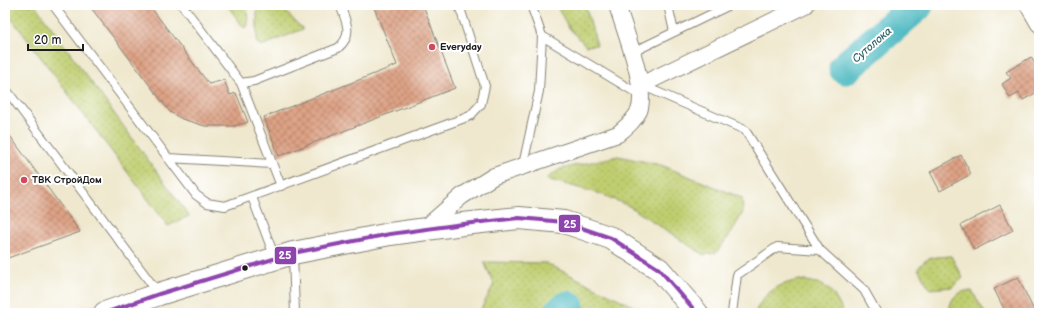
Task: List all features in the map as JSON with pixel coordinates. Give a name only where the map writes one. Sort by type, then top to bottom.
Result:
[{"type":"main road","points":[[105,313],[159,294],[284,256],[424,229],[519,218],[564,222],[611,238],[659,269],[697,313]]},
{"type":"street","points":[[424,229],[478,185],[494,176],[618,134],[633,122],[639,110],[640,90],[617,5]]},
{"type":"street","points":[[640,90],[806,5]]},
{"type":"street","points":[[1028,5],[1039,24]]},
{"type":"lane","points":[[53,5],[196,195],[207,203],[225,206],[464,120],[477,110],[484,97],[485,86],[459,5]]},
{"type":"lane","points":[[182,5],[241,83],[281,186]]},
{"type":"lane","points":[[241,83],[254,81],[338,48],[344,44],[348,34],[348,28],[340,5]]},
{"type":"lane","points":[[523,165],[539,91],[542,36],[531,5]]},
{"type":"lane","points":[[668,5],[674,32]]},
{"type":"lane","points":[[631,53],[730,5]]},
{"type":"lane","points":[[542,36],[640,90],[745,130],[820,250],[864,290],[878,313]]},
{"type":"lane","points":[[5,88],[159,294]]},
{"type":"lane","points":[[168,158],[272,164]]},
{"type":"lane","points":[[252,197],[284,256],[295,313]]},
{"type":"lane","points":[[732,313],[737,274],[777,247],[820,250]]},
{"type":"green space","points":[[5,5],[35,5],[189,216],[168,226],[5,10]]},
{"type":"green space","points":[[227,5],[247,5],[248,26],[244,28]]},
{"type":"green space","points":[[257,5],[279,5],[303,29],[262,46],[257,43]]},
{"type":"green space","points":[[556,5],[585,5],[597,45],[586,46],[569,28]]},
{"type":"green space","points":[[618,156],[661,165],[742,198],[743,212],[732,232],[716,253],[704,255],[629,206],[601,194],[546,179],[560,169]]},
{"type":"green space","points":[[951,256],[963,278],[952,287],[930,289],[918,269],[928,259]]},
{"type":"green space","points":[[484,262],[546,263],[647,313],[479,313],[494,284]]},
{"type":"green space","points":[[800,280],[818,283],[828,289],[844,313],[755,313],[767,294],[785,284]]},
{"type":"green space","points":[[965,291],[972,291],[985,313],[949,313],[950,305],[953,299],[958,294]]},
{"type":"building","points":[[89,5],[149,5],[209,84],[224,80],[230,95],[236,93],[248,122],[234,126],[205,126],[182,119],[170,112]]},
{"type":"building","points":[[373,5],[423,5],[455,88],[279,156],[264,117],[397,65]]},
{"type":"building","points":[[1031,57],[1039,71],[1039,91],[1023,100],[1019,93],[1010,98],[1002,84],[1011,78],[1006,72]]},
{"type":"building","name":"ТВК СтройДом","points":[[5,129],[80,232],[5,259]]},
{"type":"building","points":[[961,155],[971,174],[940,191],[930,172]]},
{"type":"building","points":[[1000,205],[1013,230],[974,250],[961,225]]},
{"type":"building","points":[[1018,277],[1035,313],[1006,313],[994,289]]},
{"type":"waterway","name":"Сутолока","points":[[845,68],[917,5]]},
{"type":"waterway","name":"Сутолока","points":[[559,313],[568,307]]},
{"type":"transit line","name":"25","points":[[105,313],[159,294],[293,253],[390,234],[519,218],[564,222],[611,238],[659,269],[697,313]]},
{"type":"place","name":"Everyday","points":[[432,47]]},
{"type":"place","name":"ТВК СтройДом","points":[[24,180]]}]
